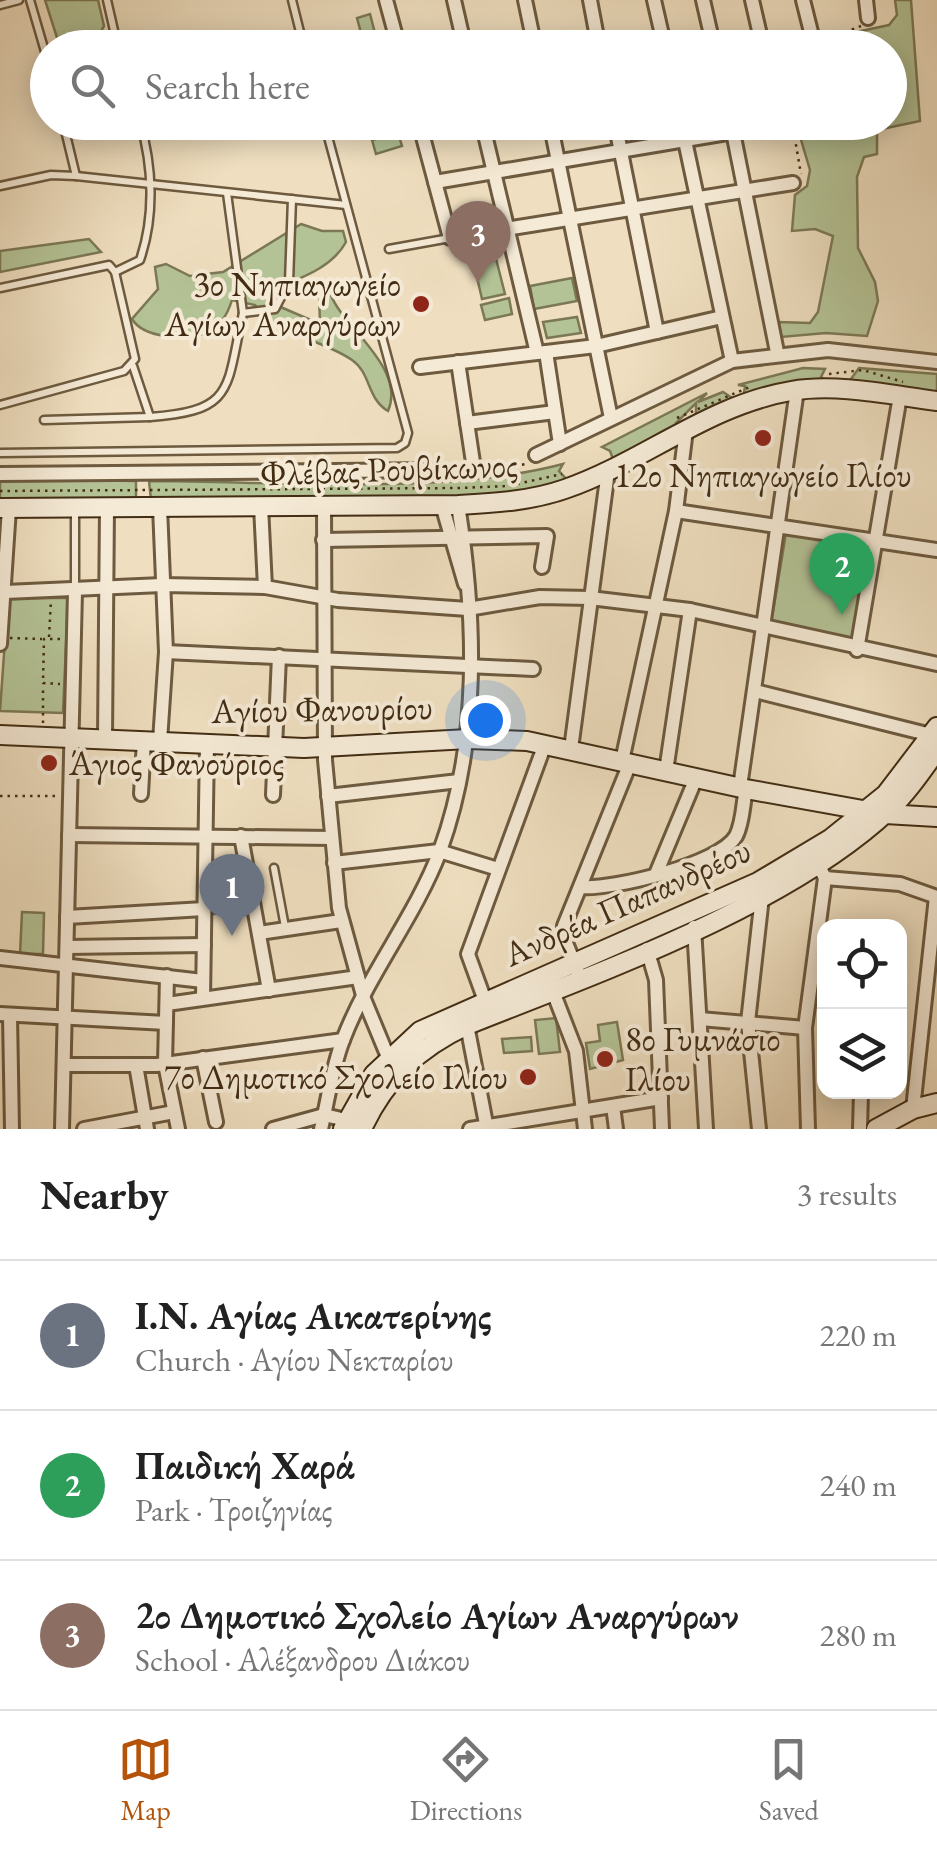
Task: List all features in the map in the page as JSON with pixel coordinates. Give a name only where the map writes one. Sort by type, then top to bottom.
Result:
[{"type":"street","points":[[386,0],[394,30]]},
{"type":"street","points":[[454,0],[461,30]]},
{"type":"street","points":[[525,0],[531,30]]},
{"type":"street","points":[[590,0],[596,30]]},
{"type":"street","points":[[654,0],[660,30]]},
{"type":"street","points":[[703,0],[710,30]]},
{"type":"street","points":[[752,0],[759,30]]},
{"type":"street","points":[[803,0],[810,30]]},
{"type":"street","points":[[866,0],[868,18]]},
{"type":"street","points":[[424,140],[450,238],[793,183]]},
{"type":"street","points":[[486,140],[541,352],[560,444]]},
{"type":"street","points":[[554,140],[611,418]]},
{"type":"street","points":[[618,140],[657,332]]},
{"type":"street","points":[[435,182],[692,140]]},
{"type":"street","points":[[734,140],[777,352]]},
{"type":"street","points":[[685,142],[732,360]]},
{"type":"street","points":[[420,368],[596,346],[722,317]]},
{"type":"street","points":[[536,456],[732,360],[777,352],[828,350],[937,362]]},
{"type":"street","points":[[458,362],[474,469]]},
{"type":"street","points":[[581,887],[606,888],[680,868],[735,838],[796,390]]},
{"type":"street","name":"Φλέβας Ρουβίκωνος","points":[[4,508],[450,505],[535,496],[608,471],[752,401],[796,390],[937,401]]},
{"type":"street","points":[[857,650],[900,396]]},
{"type":"street","points":[[467,422],[554,412]]},
{"type":"street","points":[[577,970],[564,926],[626,762],[676,511],[686,430]]},
{"type":"street","points":[[0,474],[440,470]]},
{"type":"street","points":[[571,749],[608,471]]},
{"type":"street","points":[[324,505],[324,748],[334,863],[341,921],[364,998],[388,1057]]},
{"type":"street","points":[[323,1122],[343,1040],[440,851],[459,782],[468,738],[470,667],[466,586],[450,505]]},
{"type":"street","points":[[261,506],[265,587]]},
{"type":"street","points":[[104,738],[107,507]]},
{"type":"street","points":[[141,794],[166,652],[160,507]]},
{"type":"street","points":[[0,641],[4,508]]},
{"type":"street","points":[[676,511],[937,550]]},
{"type":"street","points":[[323,540],[547,536],[542,566]]},
{"type":"street","points":[[3,583],[51,592],[162,586],[265,587],[324,597],[468,608],[540,597],[590,598],[690,610],[857,650],[937,662]]},
{"type":"street","points":[[62,1129],[75,592]]},
{"type":"street","points":[[666,771],[690,610]]},
{"type":"street","points":[[166,652],[324,656],[533,669]]},
{"type":"street","points":[[273,795],[278,656]]},
{"type":"street","points":[[755,692],[935,737]]},
{"type":"street","name":"Αγίου Φανουρίου","points":[[0,734],[276,748],[468,738],[545,744],[743,788],[876,812],[937,817]]},
{"type":"street","name":"Ανδρέα Παπανδρέου","points":[[351,1126],[400,1069],[487,1008],[552,989],[577,970],[647,949],[821,871],[876,812],[935,737]]},
{"type":"street","points":[[203,998],[207,744]]},
{"type":"street","points":[[487,1008],[468,954],[545,744]]},
{"type":"street","points":[[656,874],[696,778]]},
{"type":"street","points":[[328,796],[459,782]]},
{"type":"street","name":"Ανδρέα Παπανδρέου","points":[[351,1126],[388,1057],[420,1032],[577,970],[758,882],[876,812]]},
{"type":"street","points":[[70,835],[332,838]]},
{"type":"street","points":[[241,836],[269,990]]},
{"type":"street","points":[[334,863],[440,851],[498,869]]},
{"type":"street","points":[[808,1129],[805,1028],[821,871],[900,884],[936,897],[913,1109]]},
{"type":"street","points":[[759,1129],[748,1022],[762,897]]},
{"type":"street","points":[[67,916],[204,909]]},
{"type":"street","points":[[259,932],[341,921]]},
{"type":"street","points":[[694,928],[706,1129]]},
{"type":"street","points":[[66,947],[204,946]]},
{"type":"street","points":[[647,949],[656,980],[662,1129]]},
{"type":"street","points":[[0,958],[202,980]]},
{"type":"street","points":[[167,976],[165,1064],[178,1129]]},
{"type":"street","points":[[166,1004],[358,977]]},
{"type":"street","points":[[552,989],[576,1051],[585,1129]]},
{"type":"street","points":[[12,1129],[5,1014],[166,1022]]},
{"type":"street","points":[[700,1019],[805,1028]]},
{"type":"street","points":[[467,1024],[487,1128]]},
{"type":"street","points":[[64,1064],[165,1064],[343,1040]]},
{"type":"street","points":[[203,1058],[216,1122]]},
{"type":"street","points":[[136,1065],[146,1123]]},
{"type":"street","points":[[470,1129],[662,1098]]},
{"type":"street","points":[[860,1129],[861,1099]]},
{"type":"street","points":[[876,1129],[913,1109],[937,1102]]},
{"type":"street","points":[[613,1106],[616,1129]]},
{"type":"street","points":[[84,1129],[146,1123],[174,1112]]},
{"type":"street","points":[[273,1129],[323,1122],[351,1126]]},
{"type":"lane","points":[[0,5],[18,0]]},
{"type":"lane","points":[[30,0],[38,30]]},
{"type":"lane","points":[[107,0],[114,30]]},
{"type":"lane","points":[[292,0],[300,30]]},
{"type":"lane","points":[[67,140],[76,176]]},
{"type":"lane","points":[[115,272],[140,260],[150,186],[145,140]]},
{"type":"lane","points":[[0,453],[396,448],[405,443],[408,433],[329,140]]},
{"type":"lane","points":[[0,186],[50,175],[76,176],[346,205]]},
{"type":"lane","points":[[44,420],[150,417],[198,411],[223,394],[243,313],[227,193]]},
{"type":"lane","points":[[243,313],[275,309],[283,300],[289,282],[292,199]]},
{"type":"lane","points":[[389,249],[450,238]]},
{"type":"lane","points":[[0,288],[98,264],[109,265],[115,272],[135,359],[132,366],[150,417]]},
{"type":"lane","points":[[0,405],[132,366]]},
{"type":"lane","points":[[75,507],[75,592]]},
{"type":"lane","points":[[274,868],[285,929]]},
{"type":"path","points":[[850,30],[868,18]]},
{"type":"path","points":[[793,183],[803,167],[796,140]]},
{"type":"path","points":[[486,487],[485,471],[534,462],[536,456]]},
{"type":"path","points":[[42,734],[51,592]]},
{"type":"path","points":[[0,641],[74,640]]},
{"type":"path","points":[[44,683],[72,684]]},
{"type":"path","points":[[0,796],[70,796]]},
{"type":"green space","points":[[45,0],[98,0],[102,30],[55,30]]},
{"type":"green space","points":[[895,0],[911,0],[920,121],[907,124],[907,30],[865,30],[889,25],[897,15]]},
{"type":"green space","points":[[370,14],[374,30],[360,30],[357,18]]},
{"type":"green space","points":[[372,140],[400,140],[402,146],[376,154]]},
{"type":"green space","points":[[801,140],[877,140],[877,154],[864,157],[857,177],[858,248],[875,282],[878,301],[867,336],[826,333],[781,337],[779,322],[810,323],[818,312],[833,236],[815,229],[792,231],[795,195],[807,186],[810,170]]},
{"type":"green space","points":[[301,224],[322,231],[343,231],[346,242],[324,265],[275,289],[269,302],[320,324],[319,294],[331,295],[389,379],[388,411],[376,400],[363,372],[352,360],[275,324],[255,305],[232,300],[217,326],[190,337],[156,334],[132,319],[158,289],[155,267],[166,264],[190,276],[223,272]]},
{"type":"green space","points":[[89,239],[101,252],[0,272],[0,251]]},
{"type":"green space","points":[[494,251],[505,294],[482,299],[472,256]]},
{"type":"green space","points":[[572,278],[577,301],[534,309],[530,286]]},
{"type":"green space","points":[[509,298],[512,314],[485,320],[481,305]]},
{"type":"green space","points":[[577,317],[581,333],[547,338],[543,322]]},
{"type":"green space","points":[[803,368],[825,369],[821,377],[829,383],[743,400],[745,386],[738,385]]},
{"type":"green space","points":[[859,368],[937,374],[937,394],[848,383]]},
{"type":"green space","points":[[723,392],[740,403],[696,420],[696,403],[676,423],[681,428],[613,459],[610,451],[602,447],[707,393],[698,402]]},
{"type":"green space","points":[[563,464],[559,471],[569,482],[487,497],[151,500],[149,481],[412,483],[515,474]]},
{"type":"green space","points":[[0,479],[136,481],[136,499],[0,500]]},
{"type":"green space","points":[[786,533],[869,546],[855,641],[771,624]]},
{"type":"green space","points":[[8,598],[68,598],[63,713],[0,711]]},
{"type":"green space","points":[[212,867],[238,867],[247,911],[214,914]]},
{"type":"green space","points":[[22,912],[44,913],[43,954],[20,954]]},
{"type":"green space","points":[[556,1018],[560,1052],[539,1054],[535,1020]]},
{"type":"green space","points":[[617,1022],[623,1060],[590,1069],[586,1043],[600,1041],[598,1025]]},
{"type":"green space","points":[[531,1037],[532,1051],[504,1053],[502,1039]]},
{"type":"place","name":"2ο Δημοτικό Σχολείο Αγίων Αναργύρων","points":[[478,283]]},
{"type":"place","name":"3ο Νηπιαγωγείο Αγίων Αναργύρων","points":[[421,304]]},
{"type":"place","name":"12ο Νηπιαγωγείο Ιλίου","points":[[763,438]]},
{"type":"place","name":"Παιδική Χαρά","points":[[842,615]]},
{"type":"place","name":"Άγιος Φανούριος","points":[[49,763]]},
{"type":"place","name":"Ι.Ν. Αγίας Αικατερίνης","points":[[232,936]]},
{"type":"place","name":"8ο Γυμνάσιο Ιλίου","points":[[605,1059]]},
{"type":"place","name":"7ο Δημοτικό Σχολείο Ιλίου","points":[[528,1077]]}]
